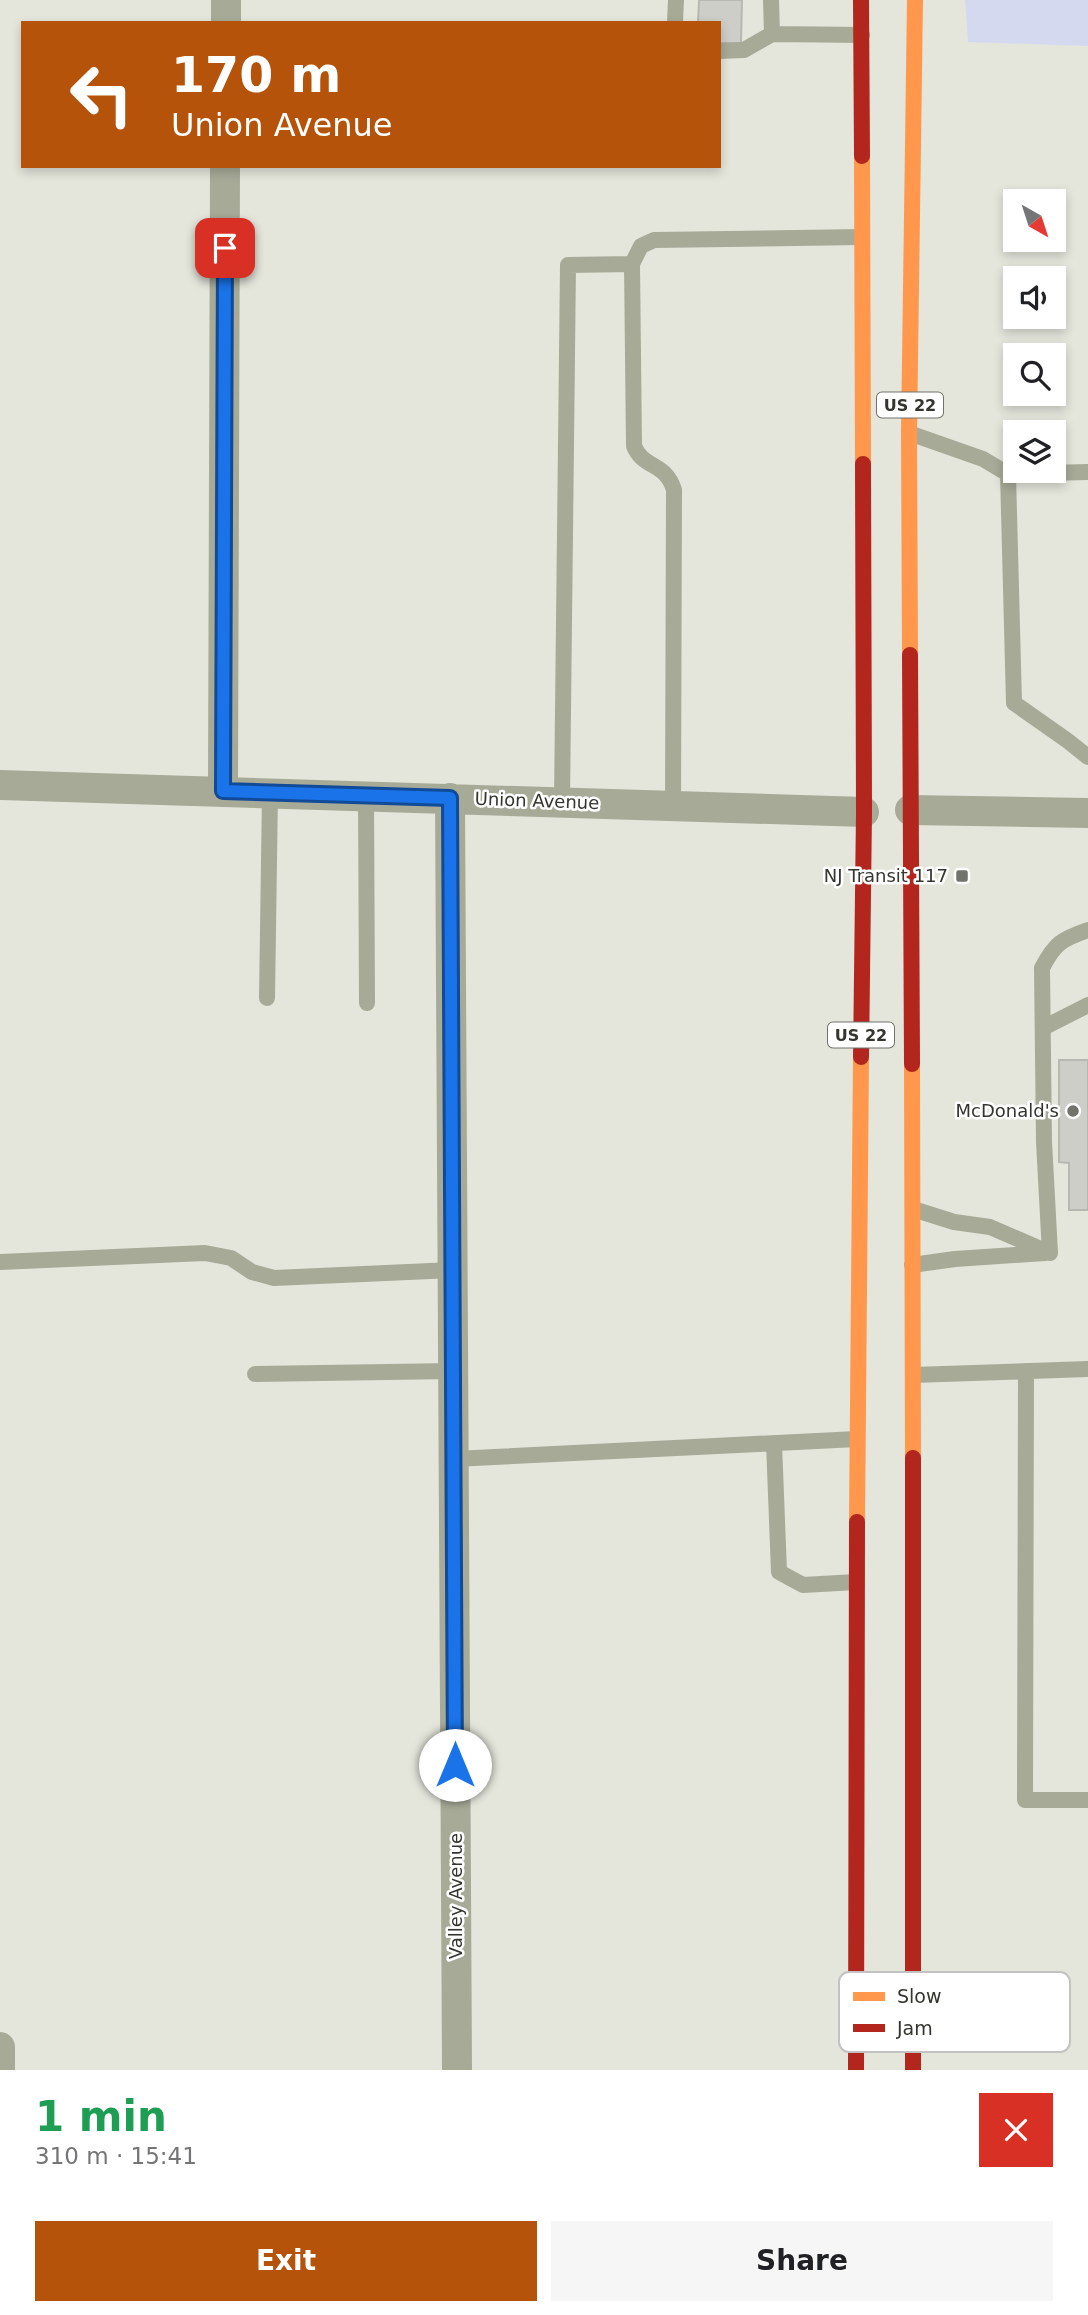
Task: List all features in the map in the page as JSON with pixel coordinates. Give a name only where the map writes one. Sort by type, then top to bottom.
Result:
[{"type":"highway","name":"US 22","points":[[856,1972],[856,1582],[864,812],[861,0]]},
{"type":"highway","name":"US 22","points":[[913,1972],[909,433],[915,0]]},
{"type":"highway","name":"US 22","points":[[856,2052],[856,2070]]},
{"type":"highway","name":"US 22","points":[[913,2052],[913,2070]]},
{"type":"street","points":[[226,0],[226,21]]},
{"type":"street","points":[[223,791],[225,168]]},
{"type":"street","name":"Union Avenue","points":[[0,785],[864,812]]},
{"type":"street","name":"Valley Avenue","points":[[450,798],[457,2070]]},
{"type":"street","points":[[910,810],[1088,813]]},
{"type":"street","points":[[0,2047],[0,2070]]},
{"type":"lane","points":[[675,21],[676,0]]},
{"type":"lane","points":[[771,0],[772,34]]},
{"type":"lane","points":[[721,51],[744,50],[772,34],[862,35]]},
{"type":"lane","points":[[673,805],[674,490],[666,472],[642,458],[634,446],[632,264],[640,246],[654,240],[861,237]]},
{"type":"lane","points":[[562,801],[568,265],[632,264]]},
{"type":"lane","points":[[909,433],[983,459],[1003,471]]},
{"type":"lane","points":[[1066,473],[1088,472]]},
{"type":"lane","points":[[1008,483],[1014,703],[1088,757]]},
{"type":"lane","points":[[267,998],[270,793]]},
{"type":"lane","points":[[366,795],[367,1003]]},
{"type":"lane","points":[[1050,1253],[1044,1142],[1042,968],[1052,948],[1062,939],[1088,930]]},
{"type":"lane","points":[[1043,1028],[1088,1005]]},
{"type":"lane","points":[[912,1209],[954,1222],[990,1227],[1050,1253]]},
{"type":"lane","points":[[0,1262],[205,1253],[231,1258],[252,1272],[275,1278],[453,1270]]},
{"type":"lane","points":[[912,1265],[955,1259],[1050,1253]]},
{"type":"lane","points":[[913,1375],[1088,1369]]},
{"type":"lane","points":[[255,1374],[453,1371]]},
{"type":"lane","points":[[1026,1371],[1025,1800],[1088,1800]]},
{"type":"lane","points":[[454,1460],[857,1439]]},
{"type":"lane","points":[[774,1443],[779,1572],[803,1585],[856,1582]]},
{"type":"shaded area","points":[[965,0],[1088,0],[1088,46],[968,42]]},
{"type":"building","points":[[699,0],[742,0],[741,43],[721,43],[721,21],[698,21]]},
{"type":"building","name":"McDonald's","points":[[1059,1060],[1088,1060],[1088,1210],[1069,1210],[1069,1163],[1059,1162]]},
{"type":"traffic: slow","points":[[910,655],[909,433],[915,0]]},
{"type":"traffic: slow","points":[[862,156],[863,464]]},
{"type":"traffic: slow","points":[[857,1522],[861,1057]]},
{"type":"traffic: slow","points":[[912,1064],[913,1458]]},
{"type":"traffic: jam","points":[[861,0],[862,156]]},
{"type":"traffic: jam","points":[[861,1057],[864,812],[863,464]]},
{"type":"traffic: jam","points":[[910,655],[912,1064]]},
{"type":"traffic: jam","points":[[913,1458],[913,1972]]},
{"type":"traffic: jam","points":[[856,1972],[857,1522]]},
{"type":"traffic: jam","points":[[856,2052],[856,2070]]},
{"type":"traffic: jam","points":[[913,2052],[913,2070]]},
{"type":"place","name":"NJ Transit 117","points":[[962,876]]},
{"type":"place","name":"McDonald's","points":[[1073,1111]]},
{"type":"route","points":[[225,248],[223,791],[450,798],[455,1765]]}]
